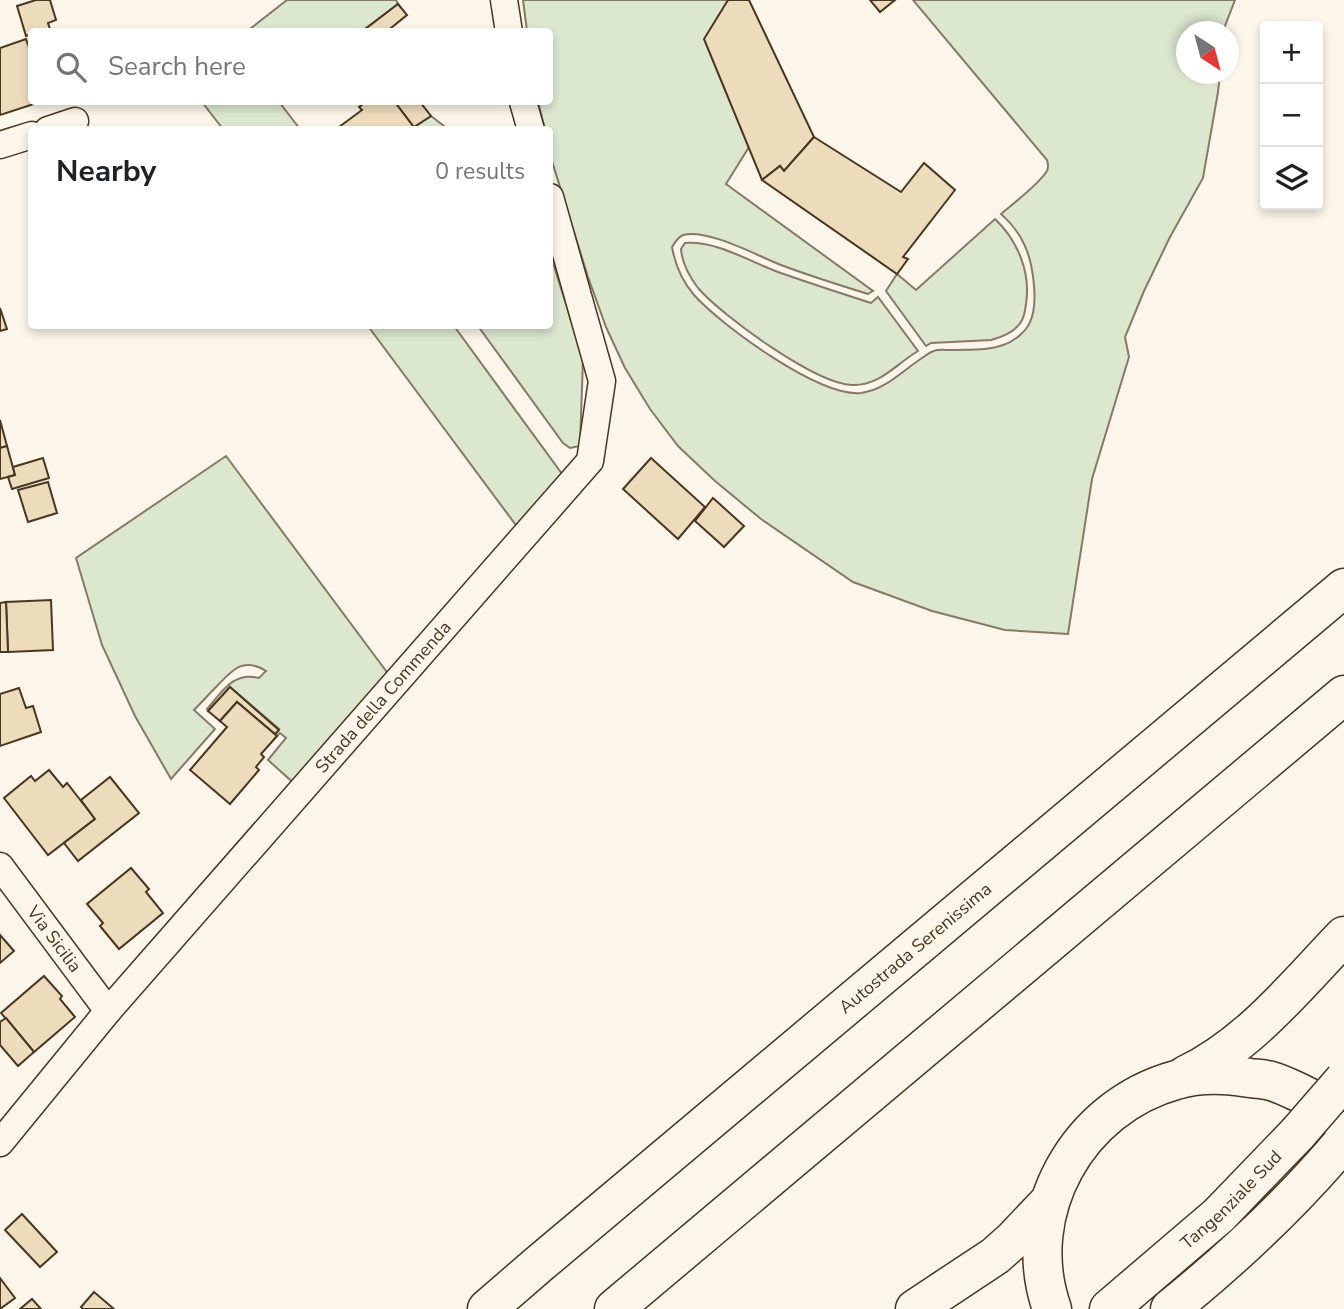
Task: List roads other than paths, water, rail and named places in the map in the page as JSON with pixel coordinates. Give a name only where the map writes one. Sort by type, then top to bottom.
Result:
[{"type":"highway","name":"Autostrada Serenissima","points":[[487,1309],[1344,587]]},
{"type":"highway","points":[[614,1309],[1344,695]]},
{"type":"highway","points":[[1052,1309],[1045,1291],[1041,1246],[1049,1202],[1068,1160],[1097,1124],[1134,1096],[1204,1066],[1236,1044],[1275,1009],[1344,936]]},
{"type":"highway","points":[[1177,1079],[1225,1074],[1272,1081],[1315,1101],[1344,1124]]},
{"type":"highway","name":"Tangenziale Sud","points":[[1112,1307],[1219,1215],[1298,1133],[1344,1080]]},
{"type":"highway","points":[[1170,1309],[1237,1252],[1336,1151]]},
{"type":"highway","points":[[915,1309],[995,1256],[1049,1202]]},
{"type":"street","points":[[504,0],[508,28]]},
{"type":"street","points":[[524,105],[530,126]]},
{"type":"street","points":[[60,126],[75,121]]},
{"type":"street","points":[[0,145],[28,136]]},
{"type":"street","name":"Strada della Commenda","points":[[0,1143],[108,1011],[590,461],[602,382],[553,208]]},
{"type":"street","name":"Via Sicilia","points":[[0,866],[108,1011]]}]
